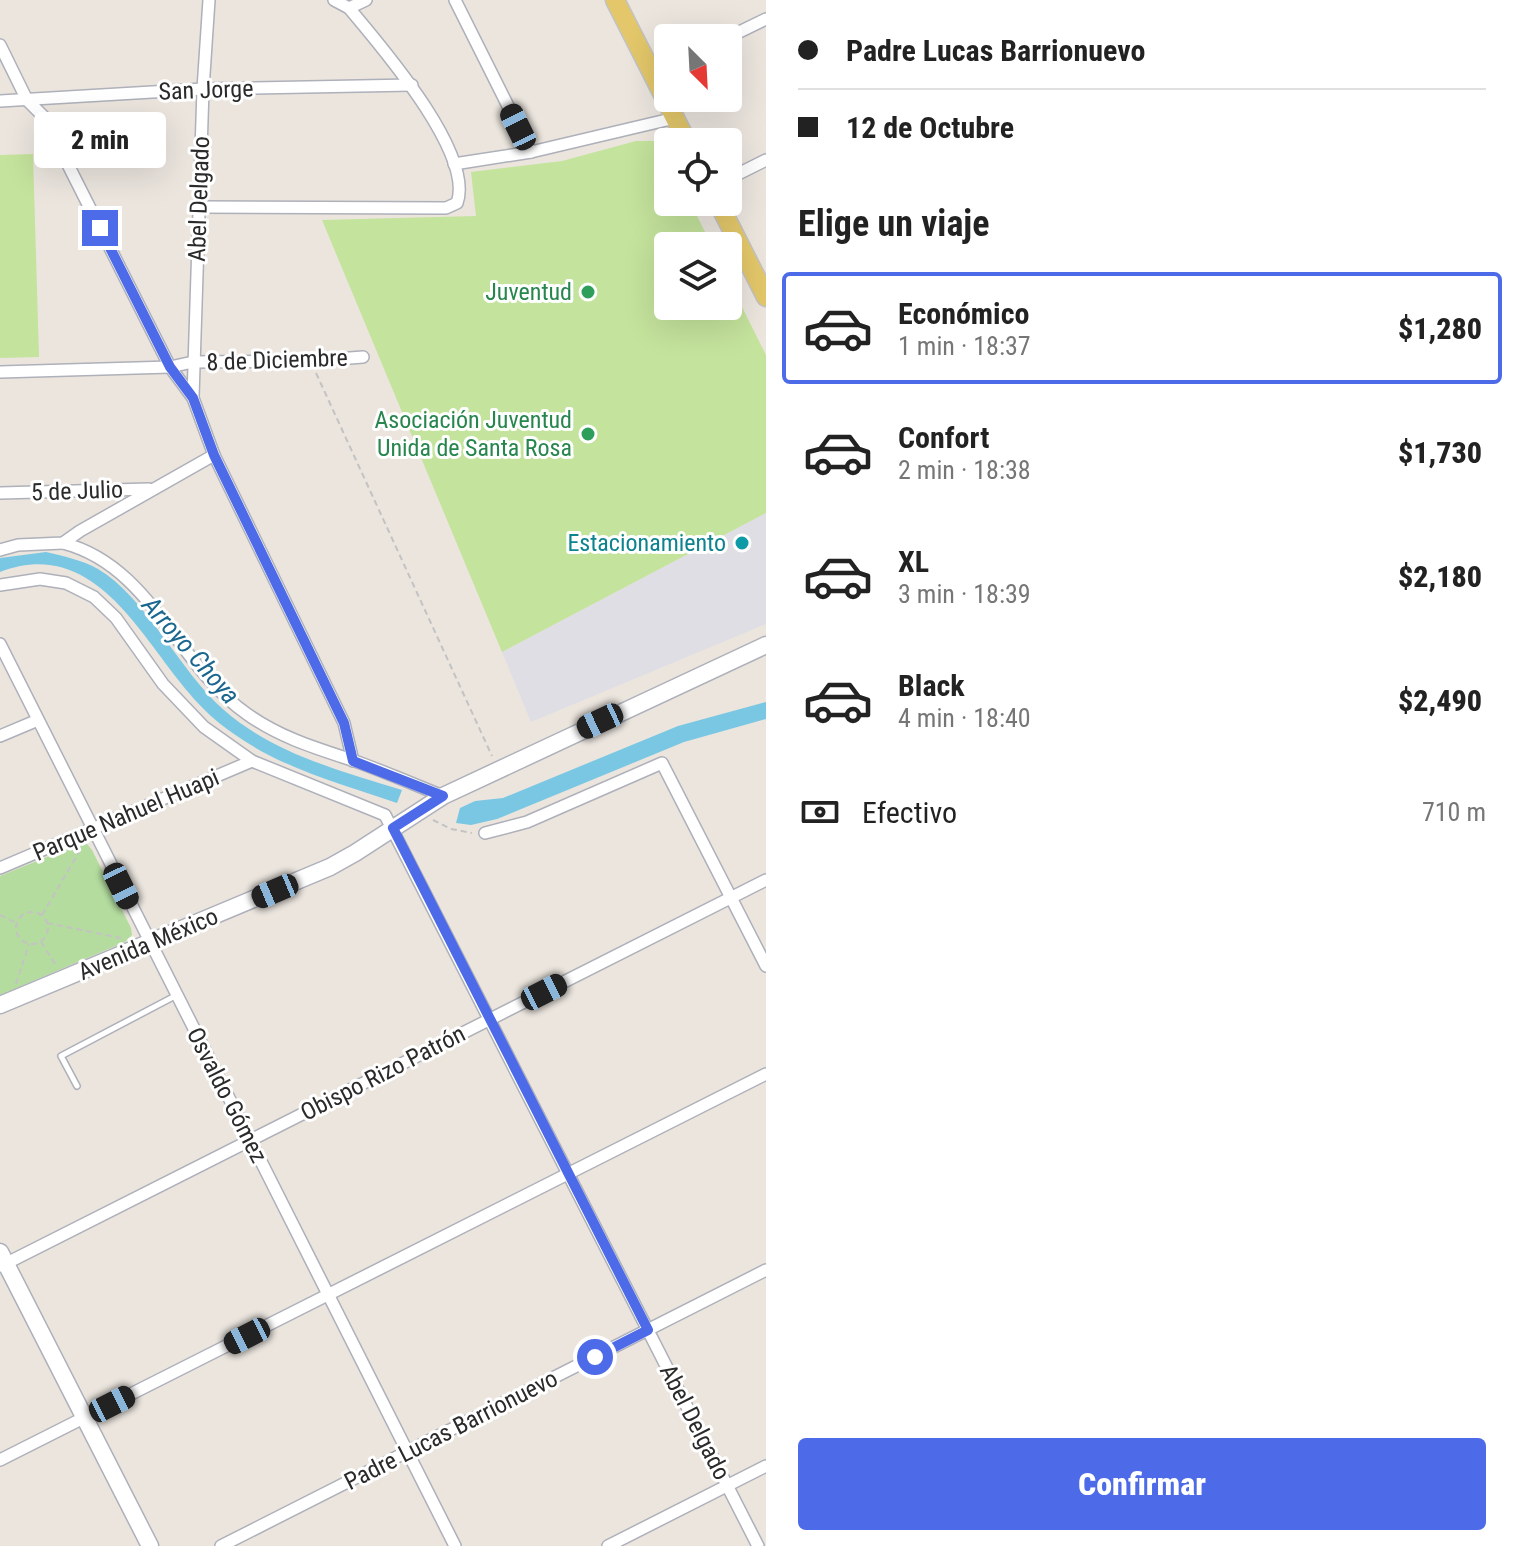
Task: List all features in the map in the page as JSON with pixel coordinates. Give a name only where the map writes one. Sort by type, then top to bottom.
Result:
[{"type":"main road","points":[[615,0],[654,62]]},
{"type":"main road","points":[[673,112],[680,128]]},
{"type":"main road","points":[[725,216],[766,297]]},
{"type":"main road","name":"Avenida México","points":[[5,1003],[330,867],[443,796],[766,645]]},
{"type":"main road","points":[[2,1260],[150,1546]]},
{"type":"street","name":"Abel Delgado","points":[[193,398],[203,89],[209,0]]},
{"type":"street","points":[[199,207],[446,208],[457,203],[461,191],[454,164],[424,102],[349,8],[334,0]]},
{"type":"street","points":[[349,8],[366,0]]},
{"type":"street","points":[[455,0],[531,152]]},
{"type":"street","points":[[742,31],[766,19]]},
{"type":"street","points":[[0,45],[27,100],[44,117],[170,367],[193,398],[214,455],[344,723],[353,761]]},
{"type":"street","name":"San Jorge","points":[[0,101],[203,89],[412,85]]},
{"type":"street","points":[[454,164],[531,152],[675,118]]},
{"type":"street","points":[[742,172],[766,160]]},
{"type":"street","name":"8 de Diciembre","points":[[0,372],[363,357]]},
{"type":"street","points":[[63,543],[214,455]]},
{"type":"street","name":"5 de Julio","points":[[0,493],[154,489]]},
{"type":"street","points":[[0,550],[18,545],[63,543],[113,566],[131,581],[217,687],[245,713],[280,734],[443,796]]},
{"type":"street","points":[[0,585],[40,579],[66,583],[94,597],[116,618],[163,684],[204,727],[252,761],[319,790],[377,810],[385,815],[393,828]]},
{"type":"street","name":"Osvaldo Gómez","points":[[0,644],[455,1546]]},
{"type":"street","points":[[0,736],[38,720]]},
{"type":"street","name":"Parque Nahuel Huapi","points":[[0,868],[252,761]]},
{"type":"street","points":[[485,833],[527,822],[662,763],[766,966]]},
{"type":"street","name":"Abel Delgado","points":[[393,828],[758,1546]]},
{"type":"street","name":"Obispo Rizo Patrón","points":[[2,1260],[249,1140],[766,880]]},
{"type":"street","points":[[0,1460],[766,1074]]},
{"type":"street","name":"Padre Lucas Barrionuevo","points":[[221,1546],[766,1270]]},
{"type":"street","points":[[608,1546],[766,1466]]},
{"type":"lane","points":[[77,1086],[61,1056],[176,996]]},
{"type":"path","points":[[311,361],[499,768]]},
{"type":"path","points":[[416,812],[451,829],[485,833]]},
{"type":"path","points":[[42,915],[93,829]]},
{"type":"path","points":[[17,923],[27,913],[42,915]]},
{"type":"path","points":[[0,915],[17,923]]},
{"type":"path","points":[[17,923],[20,938],[30,943],[40,941],[47,933],[47,923],[42,915]]},
{"type":"path","points":[[47,923],[120,938]]},
{"type":"path","points":[[40,941],[65,978]]},
{"type":"path","points":[[5,1003],[30,943]]},
{"type":"shaded area","points":[[766,513],[766,624],[531,722],[502,652]]},
{"type":"green space","name":"Asociación Juventud Unida de Santa Rosa","points":[[636,141],[654,141],[654,216],[697,216],[705,232],[654,232],[654,320],[742,320],[742,307],[766,355],[766,513],[502,652],[322,220],[476,216],[471,172],[562,161]]},
{"type":"green space","points":[[33,154],[39,357],[0,358],[0,155]]},
{"type":"green space","points":[[87,844],[132,935],[125,942],[0,995],[0,876],[76,845]]},
{"type":"water","points":[[46,552],[86,563],[115,582],[147,616],[208,694],[243,725],[308,759],[402,790],[397,803],[272,757],[228,730],[194,699],[111,597],[88,579],[62,568],[33,564],[0,572],[0,558]]},
{"type":"water","points":[[766,702],[766,719],[684,742],[497,819],[471,825],[456,823],[460,808],[475,801],[503,798],[678,726]]},
{"type":"place","name":"Juventud","points":[[588,292]]},
{"type":"place","name":"Asociación Juventud Unida de Santa Rosa","points":[[588,434]]},
{"type":"place","name":"Estacionamiento","points":[[742,543]]},
{"type":"route","points":[[100,228],[170,367],[193,398],[214,455],[344,723],[353,761],[443,796],[393,828],[648,1330],[595,1357]]},
{"type":"water label","name":"Arroyo Choya","points":[[191,650]]}]
